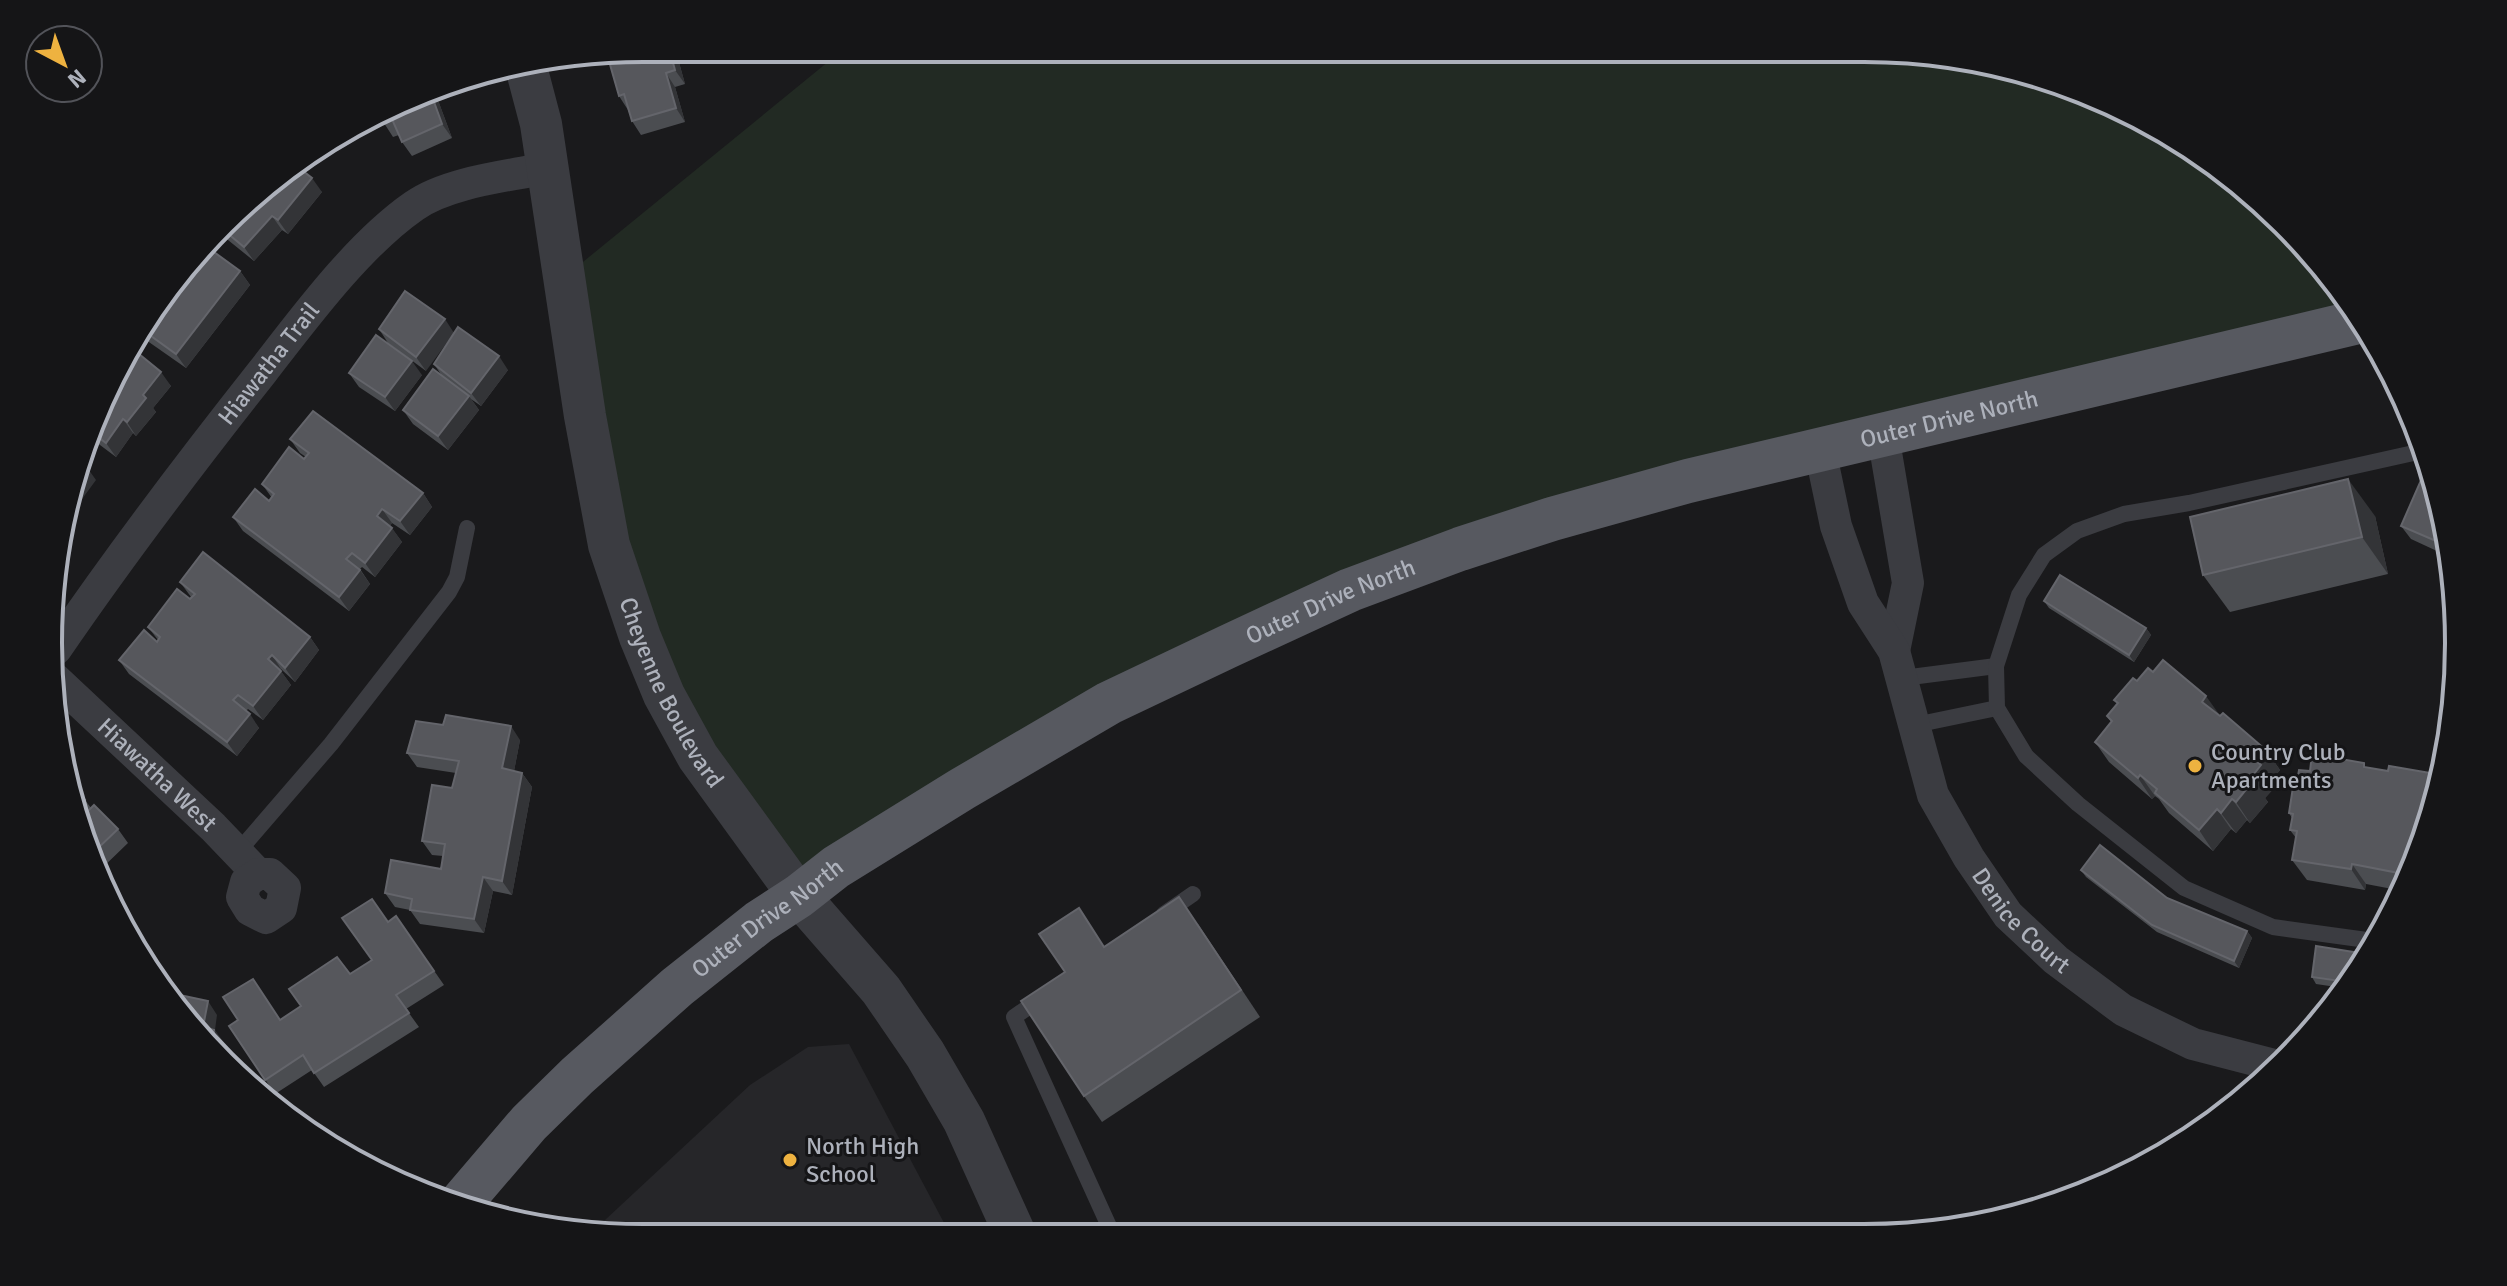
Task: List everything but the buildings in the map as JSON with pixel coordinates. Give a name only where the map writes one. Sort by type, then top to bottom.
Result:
[{"type":"main road","name":"Outer Drive North","points":[[466,1196],[529,1123],[701,966],[849,859],[1109,703],[1350,590],[1552,519],[1688,481],[2349,324]]},
{"type":"street","name":"Cheyenne Boulevard","points":[[528,74],[541,124],[585,416],[609,545],[640,637],[664,695],[698,757],[799,896],[881,990],[925,1054],[964,1121],[1011,1224]]},
{"type":"street","name":"Hiawatha Trail","points":[[62,640],[207,442],[288,339],[373,239],[417,204],[457,187],[548,168]]},
{"type":"street","name":"Denice Court","points":[[1883,435],[1908,583],[1899,664]]},
{"type":"street","name":"Denice Court","points":[[1820,450],[1836,526],[1863,603],[1899,664],[1933,795],[1969,858],[2008,915],[2056,960],[2123,1010],[2193,1044],[2266,1063]]},
{"type":"street","name":"Hiawatha West","points":[[64,687],[213,827],[247,864]]},
{"type":"lane","points":[[2364,940],[2273,927],[2184,888],[2078,804],[2026,756],[1997,708],[1996,666],[2019,595],[2044,555],[2077,531],[2124,514],[2189,503],[2413,453]]},
{"type":"lane","points":[[247,864],[331,744],[449,592],[457,577],[467,528]]},
{"type":"lane","points":[[1899,664],[1996,666]]},
{"type":"lane","points":[[1915,725],[1997,708]]},
{"type":"lane","points":[[1154,920],[1193,894]]},
{"type":"lane","points":[[1052,990],[1014,1017],[1108,1224]]},
{"type":"shaded area","points":[[828,62],[1902,63],[1977,73],[2051,93],[2086,106],[2154,140],[2218,182],[2275,232],[2325,289],[2347,320],[1429,554],[802,882],[712,753],[661,651],[619,527],[578,266]]},
{"type":"shaded area","name":"North High School","points":[[849,1044],[945,1224],[602,1223],[750,1085],[808,1047]]},
{"type":"place","name":"Country Club Apartments","points":[[2195,766]]},
{"type":"place","name":"North High School","points":[[790,1160]]}]
